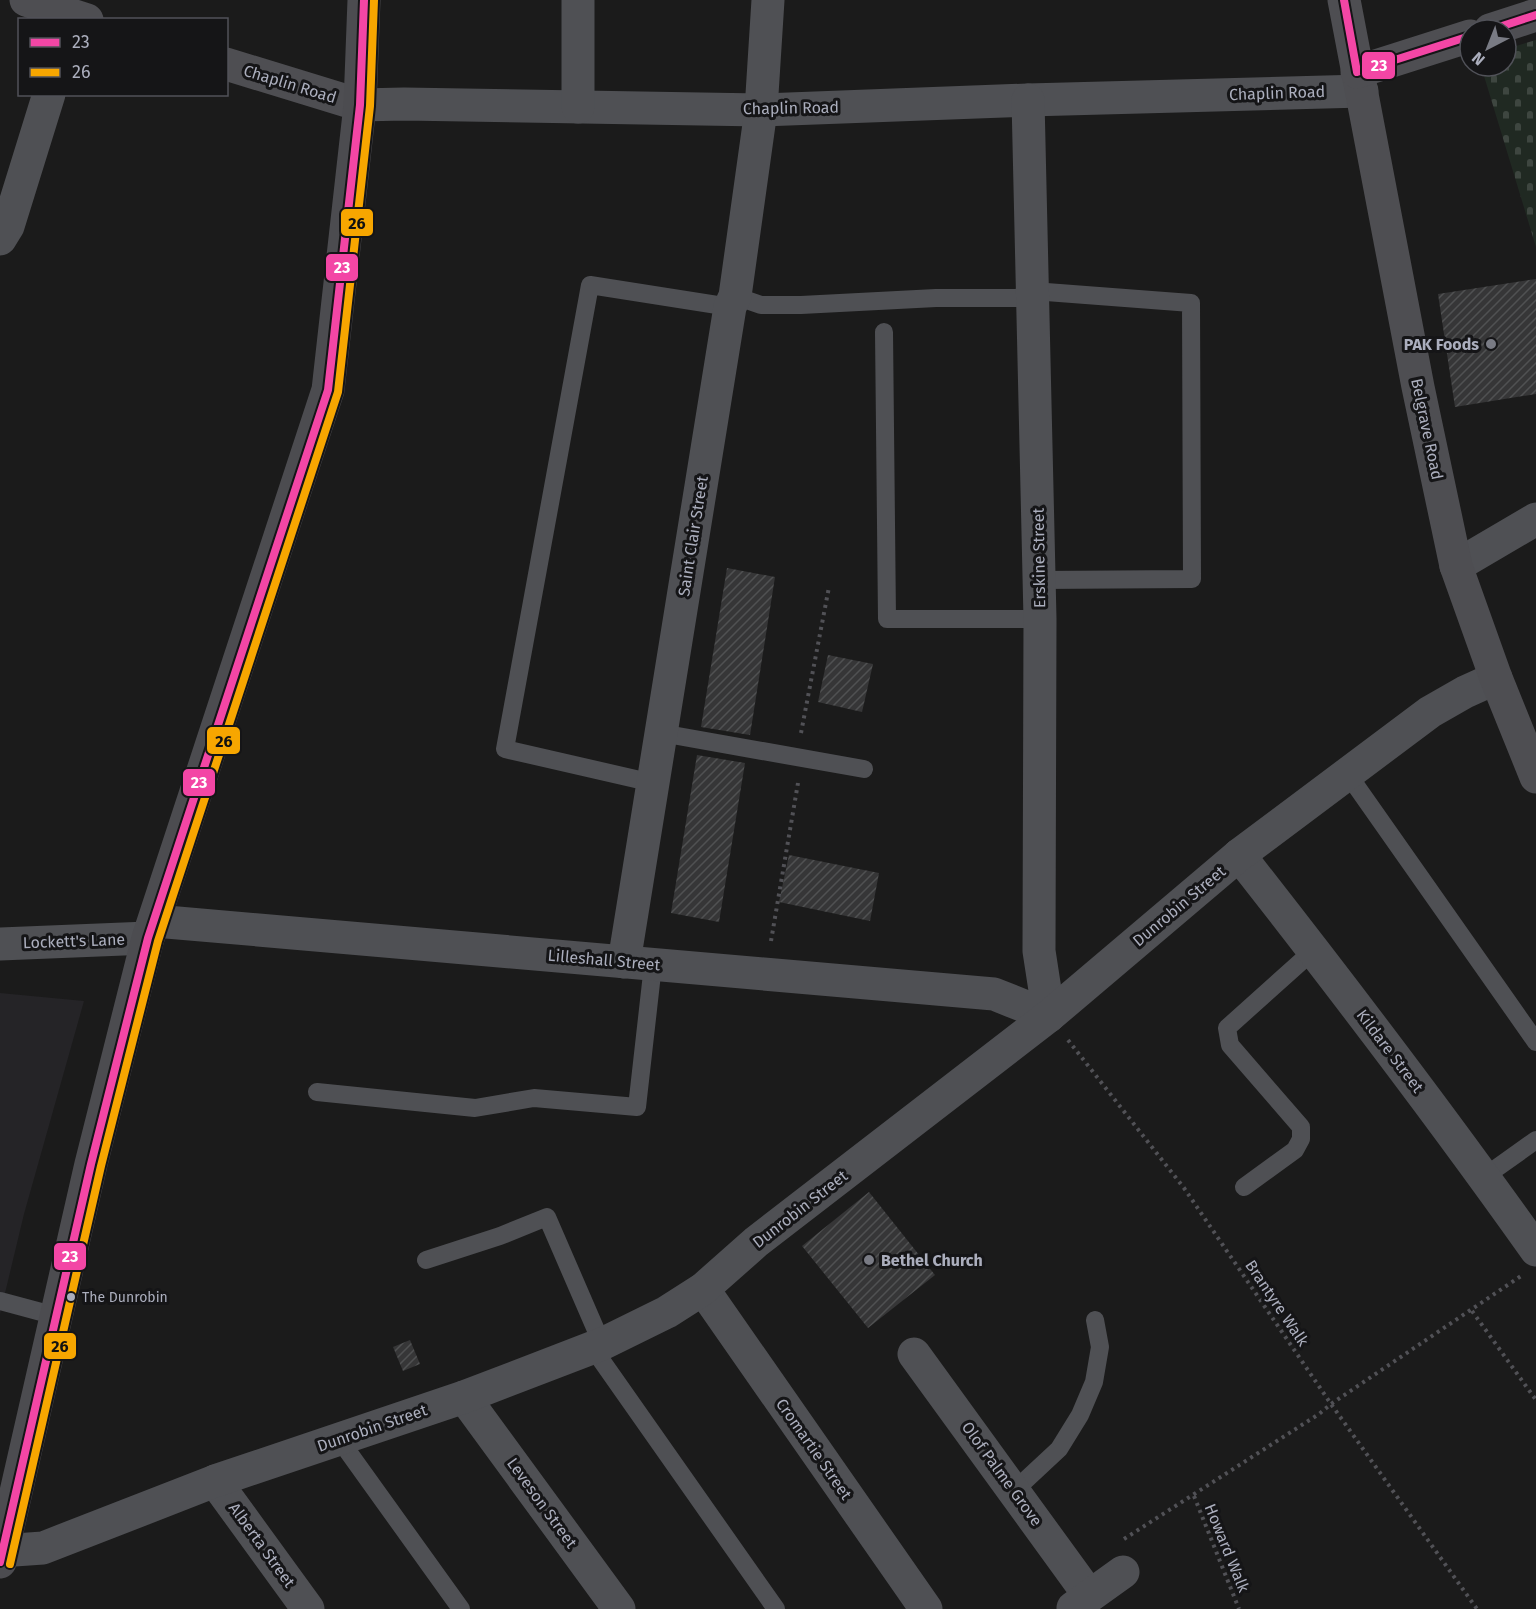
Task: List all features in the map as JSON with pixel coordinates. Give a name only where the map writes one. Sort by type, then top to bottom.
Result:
[{"type":"main road","points":[[26,0],[78,18]]},
{"type":"main road","points":[[1,1555],[91,1164],[151,930],[328,390],[360,105],[364,0]]},
{"type":"main road","name":"Belgrave Road","points":[[1344,0],[1416,376],[1456,566],[1496,678],[1536,777]]},
{"type":"main road","points":[[1518,21],[1536,15]]},
{"type":"main road","name":"Chaplin Road","points":[[1359,82],[1458,41]]},
{"type":"main road","name":"Chaplin Road","points":[[228,65],[360,105]]},
{"type":"street","points":[[578,0],[578,107]]},
{"type":"street","name":"Saint Clair Street","points":[[639,963],[653,783],[733,301],[761,110],[768,0]]},
{"type":"street","name":"Chaplin Road","points":[[360,105],[761,110],[1028,100],[1359,82]]},
{"type":"street","points":[[0,239],[8,226],[48,96]]},
{"type":"street","name":"Erskine Street","points":[[1028,100],[1040,580],[1039,951],[1050,1016]]},
{"type":"street","points":[[1456,566],[1536,519]]},
{"type":"street","name":"Dunrobin Street","points":[[1,1555],[43,1548],[215,1481],[464,1397],[597,1346],[667,1312],[703,1289],[756,1242],[1050,1016],[1239,855],[1430,712],[1496,678]]},
{"type":"street","name":"Kildare Street","points":[[1239,855],[1314,950],[1484,1177],[1531,1261]]},
{"type":"street","name":"Lockett's Lane","points":[[0,944],[151,930]]},
{"type":"street","name":"Lilleshall Street","points":[[151,930],[639,963],[994,994],[1050,1016]]},
{"type":"street","name":"Cromartie Street","points":[[703,1289],[926,1609]]},
{"type":"street","name":"Olof Palme Grove","points":[[914,1354],[1014,1491],[1081,1602]]},
{"type":"street","name":"Leveson Street","points":[[464,1397],[619,1609]]},
{"type":"street","name":"Alberta Street","points":[[215,1481],[308,1609]]},
{"type":"street","points":[[1081,1602],[1123,1572]]},
{"type":"lane","points":[[653,783],[505,749],[590,285],[761,305],[936,298],[1017,298],[1033,291],[1191,303],[1192,579],[1040,580]]},
{"type":"lane","points":[[884,332],[887,619],[1040,619]]},
{"type":"lane","points":[[661,733],[864,769]]},
{"type":"lane","points":[[1347,773],[1536,1042]]},
{"type":"lane","points":[[1244,1187],[1295,1150],[1300,1138],[1301,1127],[1230,1045],[1227,1028],[1314,950]]},
{"type":"lane","points":[[317,1092],[475,1108],[534,1098],[637,1107],[639,963]]},
{"type":"lane","points":[[1484,1177],[1536,1140]]},
{"type":"lane","points":[[426,1260],[500,1236],[547,1217],[597,1346],[776,1609]]},
{"type":"lane","points":[[0,1301],[56,1316]]},
{"type":"lane","points":[[1014,1491],[1059,1449],[1080,1415],[1094,1382],[1100,1347],[1095,1320]]},
{"type":"lane","points":[[339,1439],[460,1609]]},
{"type":"path","points":[[765,974],[829,587]]},
{"type":"path","name":"Brantyre Walk","points":[[1050,1016],[1184,1188],[1331,1404],[1476,1609]]},
{"type":"path","points":[[1124,1540],[1319,1414],[1472,1311],[1531,1261]]},
{"type":"path","points":[[1472,1311],[1536,1400]]},
{"type":"path","name":"Howard Walk","points":[[1194,1496],[1239,1609]]},
{"type":"shaded area","points":[[0,993],[84,1001],[24,1214],[0,1314]]},
{"type":"green space","points":[[1536,40],[1536,247],[1485,78],[1518,78],[1518,45]]},
{"type":"building","name":"PAK Foods","points":[[1536,279],[1536,394],[1455,407],[1438,294]]},
{"type":"building","points":[[727,568],[775,577],[750,735],[701,727]]},
{"type":"building","points":[[828,655],[873,664],[862,712],[818,702]]},
{"type":"building","points":[[697,755],[745,763],[719,922],[671,913]]},
{"type":"building","points":[[789,855],[879,873],[870,921],[779,902]]},
{"type":"building","name":"Bethel Church","points":[[869,1192],[935,1275],[868,1328],[802,1246]]},
{"type":"building","points":[[410,1340],[420,1364],[403,1371],[393,1347]]},
{"type":"transit line","name":"23","points":[[0,1562],[91,1164],[148,938],[328,390],[360,105],[364,0]]},
{"type":"transit line","name":"26","points":[[10,1564],[101,1166],[158,941],[338,392],[370,106],[374,0]]},
{"type":"transit line","name":"23","points":[[1344,0],[1357,72],[1458,40]]},
{"type":"transit line","name":"23","points":[[1518,21],[1536,15]]},
{"type":"place","name":"PAK Foods","points":[[1491,344]]},
{"type":"place","name":"Bethel Church","points":[[869,1260]]},
{"type":"place","name":"The Dunrobin","points":[[71,1297]]}]
